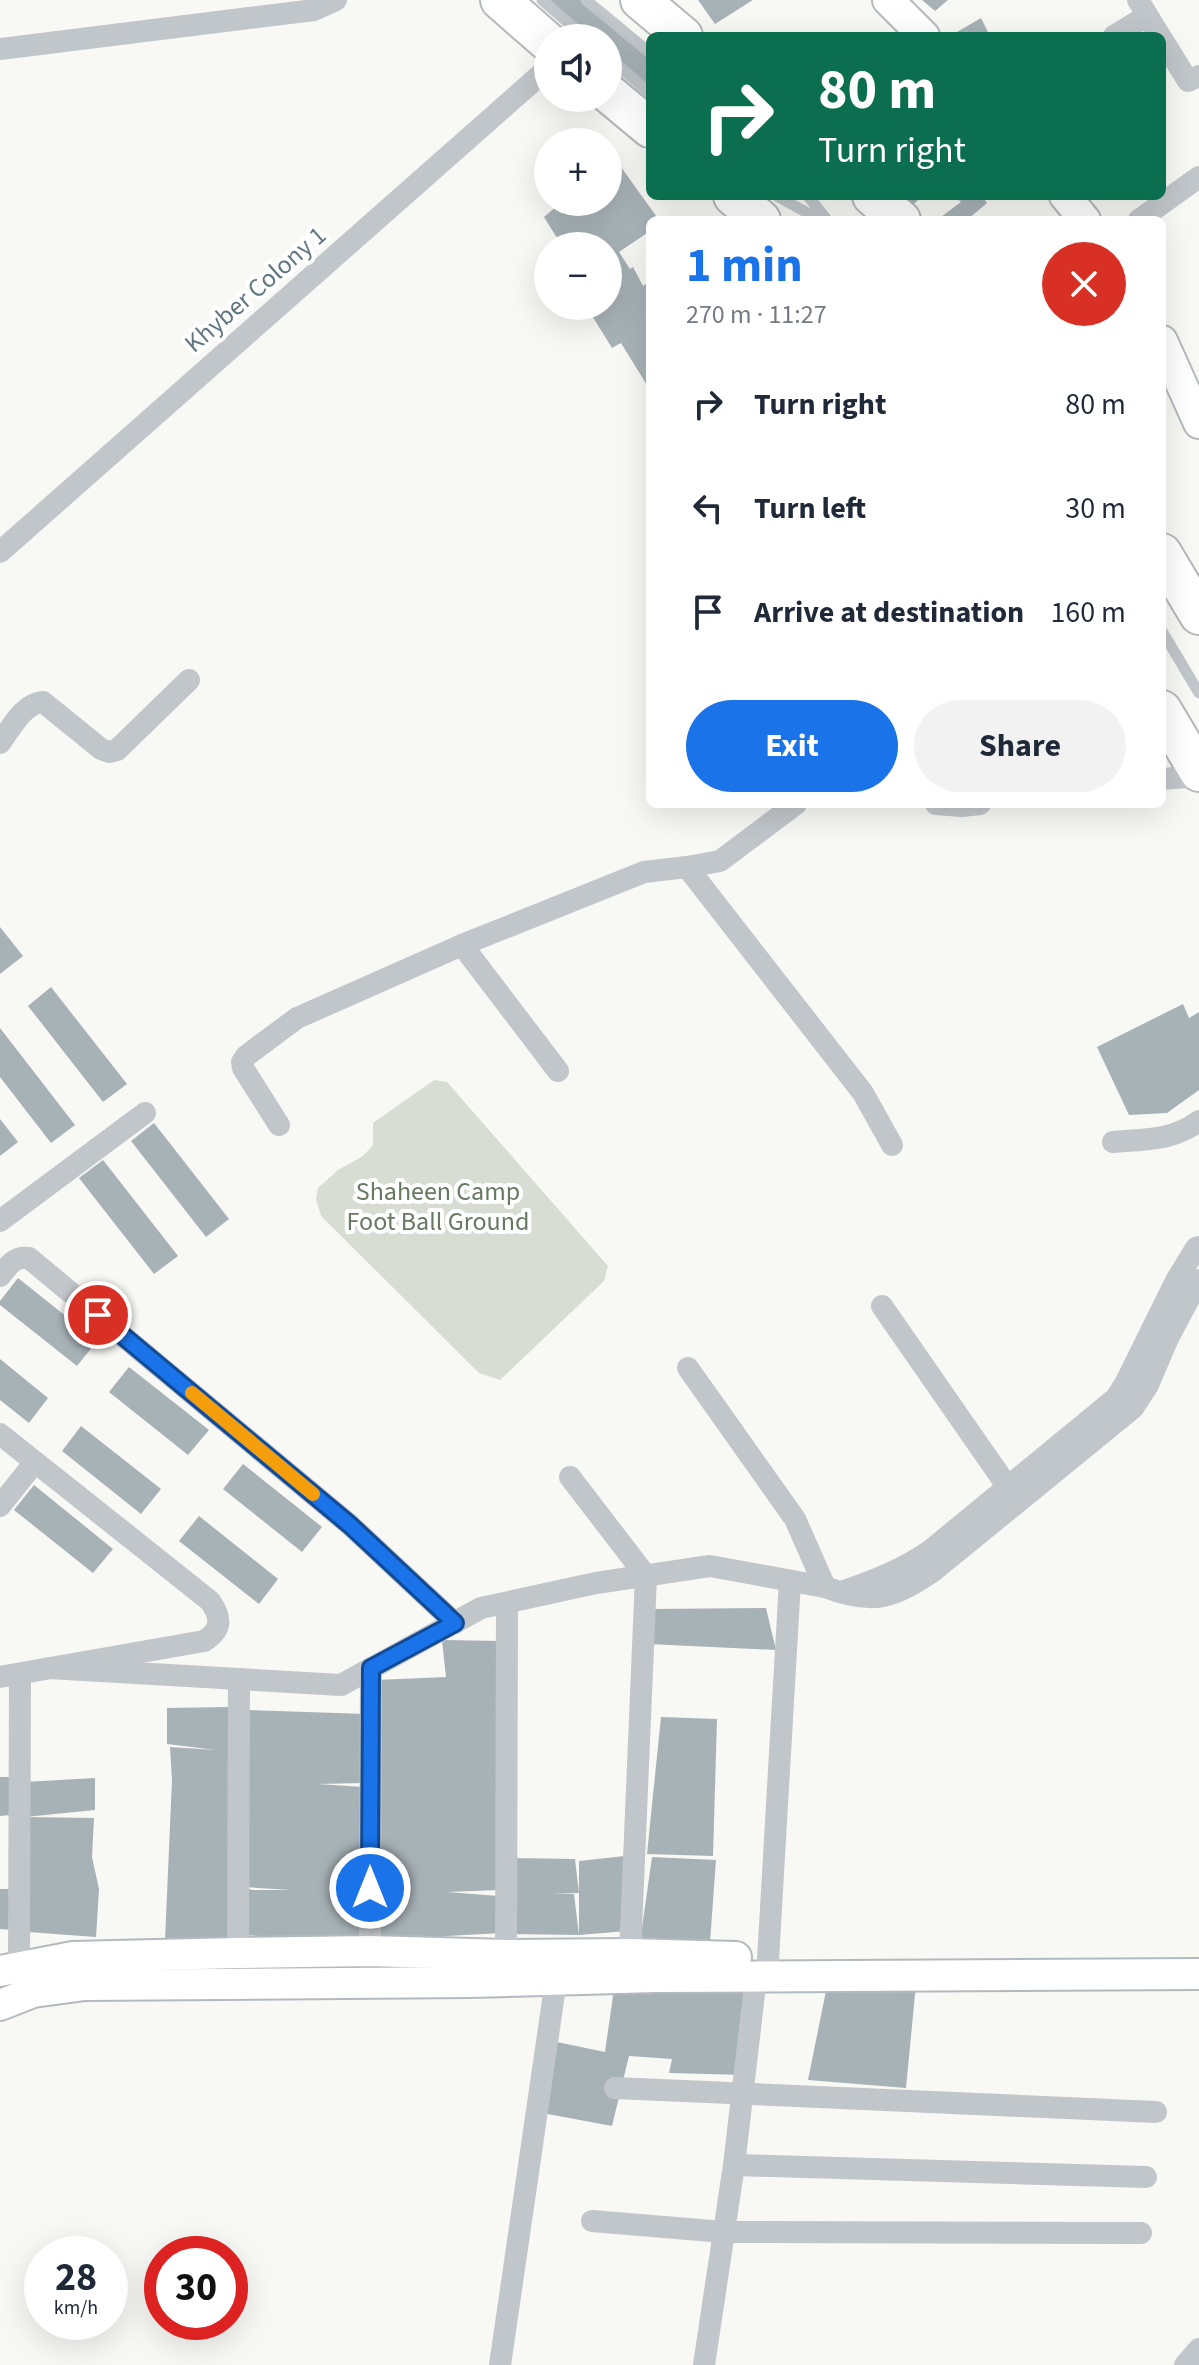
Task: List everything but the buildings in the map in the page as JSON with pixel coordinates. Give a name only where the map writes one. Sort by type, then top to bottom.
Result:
[{"type":"highway","points":[[500,0],[534,30]]},
{"type":"highway","points":[[640,0],[678,32]]},
{"type":"highway","points":[[622,105],[646,125]]},
{"type":"highway","points":[[738,200],[756,216]]},
{"type":"highway","points":[[877,200],[896,216]]},
{"type":"highway","points":[[1166,560],[1199,615]]},
{"type":"highway","points":[[1166,717],[1199,774]]},
{"type":"street","points":[[0,49],[314,10],[336,0]]},
{"type":"street","points":[[888,0],[920,32]]},
{"type":"street","points":[[1118,32],[1143,8],[1157,32]]},
{"type":"street","points":[[1166,46],[1188,81],[1199,76]]},
{"type":"street","name":"Khyber Colony 1","points":[[0,552],[534,80]]},
{"type":"street","points":[[1145,216],[1199,177]]},
{"type":"street","points":[[1068,200],[1082,216]]},
{"type":"street","points":[[1166,349],[1198,417]]},
{"type":"street","points":[[0,743],[28,707],[34,702],[43,702],[101,749],[109,752],[117,750],[189,680]]},
{"type":"street","points":[[1166,778],[1199,774]]},
{"type":"street","points":[[279,1125],[242,1062],[297,1018],[462,945],[644,872],[720,861],[791,808]]},
{"type":"street","points":[[687,867],[863,1093],[892,1145]]},
{"type":"street","points":[[462,945],[558,1071]]},
{"type":"street","points":[[0,1221],[145,1113]]},
{"type":"street","points":[[1113,1142],[1180,1134],[1199,1121]]},
{"type":"street","points":[[49,1668],[341,1685],[481,1608],[596,1583],[710,1566],[872,1599],[895,1594],[932,1572],[1116,1398],[1177,1279],[1199,1247]]},
{"type":"street","points":[[2,1270],[13,1260],[29,1258],[350,1525],[455,1623]]},
{"type":"street","points":[[1012,1494],[1133,1408],[1148,1385],[1168,1338],[1199,1280]]},
{"type":"street","points":[[882,1306],[1012,1494]]},
{"type":"street","points":[[688,1368],[795,1519],[833,1590]]},
{"type":"street","points":[[0,1434],[210,1601],[218,1612],[219,1623],[214,1635],[204,1641],[10,1675]]},
{"type":"street","points":[[0,1506],[35,1462]]},
{"type":"street","points":[[570,1477],[646,1576],[630,1954]]},
{"type":"street","points":[[704,2365],[743,2094],[770,1973],[790,1581]]},
{"type":"street","points":[[506,1955],[507,1603]]},
{"type":"street","points":[[370,1951],[371,1668]]},
{"type":"street","points":[[0,1694],[10,1675]]},
{"type":"street","points":[[10,1675],[10,1969],[73,1957],[370,1951],[752,1958],[770,1973]]},
{"type":"street","points":[[238,1953],[239,1679]]},
{"type":"street","points":[[0,2005],[33,1992],[85,1985],[470,1982],[770,1973],[1199,1974]]},
{"type":"street","points":[[500,2365],[556,1980]]},
{"type":"street","points":[[615,2088],[1156,2112]]},
{"type":"street","points":[[734,2165],[1146,2177]]},
{"type":"street","points":[[592,2221],[724,2232],[1141,2233]]},
{"type":"lane","points":[[542,0],[570,24]]},
{"type":"lane","points":[[586,0],[646,50]]},
{"type":"lane","points":[[622,69],[646,90]]},
{"type":"lane","points":[[784,200],[813,216]]},
{"type":"lane","points":[[811,200],[824,216]]},
{"type":"lane","points":[[1166,638],[1199,693]]},
{"type":"green space","name":"Shaheen Camp Foot Ball Ground","points":[[434,1080],[447,1082],[608,1266],[604,1281],[500,1380],[479,1373],[321,1216],[316,1199],[318,1188],[338,1170],[363,1156],[373,1145],[373,1123]]},
{"type":"slow traffic","points":[[192,1393],[313,1494]]},
{"type":"route","points":[[98,1315],[350,1525],[455,1623],[371,1668],[370,1888]]}]
